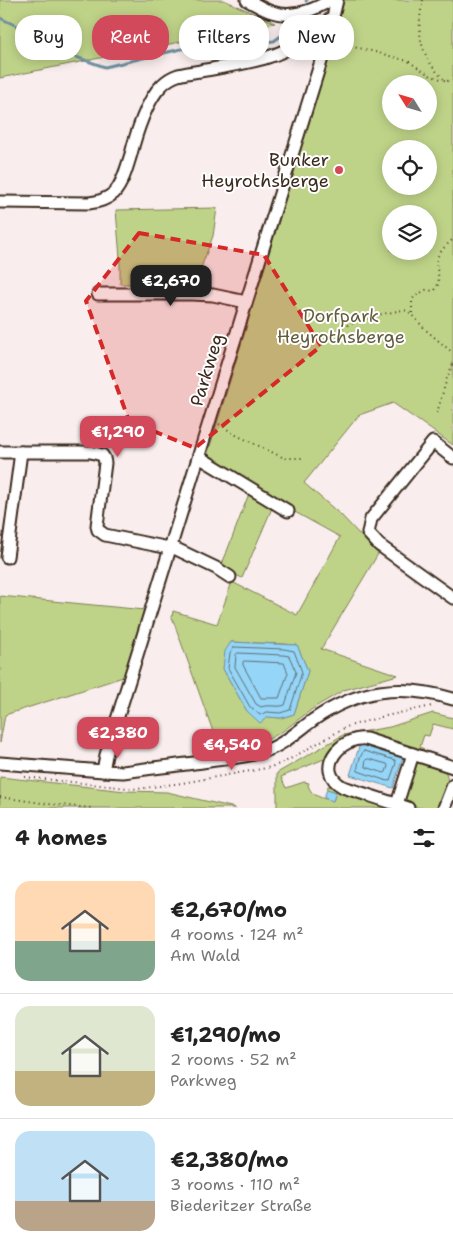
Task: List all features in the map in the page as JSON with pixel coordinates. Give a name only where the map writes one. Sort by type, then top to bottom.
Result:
[{"type":"street","points":[[247,0],[272,12],[291,14],[314,9],[330,0]]},
{"type":"street","name":"Parkweg","points":[[334,15],[337,0]]},
{"type":"street","points":[[0,202],[89,203],[98,202],[106,198],[113,193],[124,176],[135,138],[146,110],[158,88],[177,75],[240,65],[279,53]]},
{"type":"street","name":"Parkweg","points":[[103,771],[106,755],[169,547],[199,457],[321,60]]},
{"type":"street","points":[[98,294],[213,295],[246,302]]},
{"type":"street","points":[[453,458],[433,442],[371,519],[368,533],[379,546],[453,598]]},
{"type":"street","points":[[0,452],[91,452],[102,455],[105,463],[98,530],[105,535],[169,547],[216,568],[230,577]]},
{"type":"street","points":[[7,557],[22,452]]},
{"type":"street","points":[[199,457],[288,510]]},
{"type":"street","points":[[0,763],[123,772],[244,756],[265,752],[337,706],[380,691],[411,690],[426,692],[453,700]]},
{"type":"street","points":[[414,754],[403,806],[343,787],[334,780],[329,771],[330,762],[334,754],[340,748],[361,738],[414,754],[453,767]]},
{"type":"street","points":[[448,801],[453,785]]},
{"type":"path","points":[[423,0],[419,18],[420,36],[425,53],[433,67],[447,81]]},
{"type":"path","points":[[354,48],[408,61],[431,76],[447,81],[453,80]]},
{"type":"path","points":[[412,314],[412,300],[414,296],[426,290],[434,291],[437,288],[437,257],[453,239]]},
{"type":"path","points":[[334,330],[377,315],[403,310],[412,314],[427,331],[453,353]]},
{"type":"path","points":[[437,412],[453,364]]},
{"type":"path","points":[[215,421],[236,435],[284,458],[303,458]]},
{"type":"path","points":[[0,797],[92,808]]},
{"type":"highlighted area","points":[[139,233],[264,255],[321,346],[195,448],[129,421],[86,301]]},
{"type":"green space","points":[[0,0],[224,0],[257,15],[179,15],[179,42],[169,44],[169,15],[92,15],[92,60],[0,78]]},
{"type":"green space","name":"Dorfpark Heyrothsberge","points":[[344,0],[453,0],[453,445],[393,403],[359,415],[304,483],[342,516],[378,554],[321,649],[398,675],[344,690],[262,743],[220,751],[172,617],[173,611],[217,624],[232,582],[297,615],[340,537],[275,501],[242,578],[221,567],[250,491],[204,466],[328,60],[354,60],[354,15],[340,15]],"holes":[[[231,642],[297,645],[308,671],[294,714],[281,718],[268,717],[247,711],[223,669]]]},
{"type":"green space","points":[[217,208],[213,236],[193,289],[162,289],[162,284],[120,284],[116,210]]},
{"type":"green space","points":[[0,596],[145,610],[123,677],[5,715],[0,743]]},
{"type":"green space","points":[[433,713],[453,718],[453,729],[433,724],[429,736],[424,735],[420,747],[424,749],[422,754],[371,737],[329,754],[324,759],[281,777],[286,788],[304,782],[309,783],[308,785],[312,792],[321,798],[333,801],[336,792],[327,789],[328,786],[397,808],[277,808],[277,773],[343,735],[390,727]]},
{"type":"green space","points":[[416,759],[441,768],[446,773],[447,783],[440,808],[420,808],[403,802]]},
{"type":"green space","points":[[0,777],[125,791],[167,792],[235,808],[0,808]]},
{"type":"water","points":[[231,642],[297,645],[308,671],[294,714],[281,718],[268,717],[260,723],[247,711],[223,669],[225,651]]},
{"type":"water","points":[[360,744],[403,757],[393,788],[350,775]]},
{"type":"water","points":[[327,789],[336,792],[333,801],[324,798]]},
{"type":"waterway","points":[[0,18],[36,35],[73,56],[105,67],[181,49],[274,41],[279,37]]},
{"type":"place","name":"Bunker Heyrothsberge","points":[[339,170]]}]
